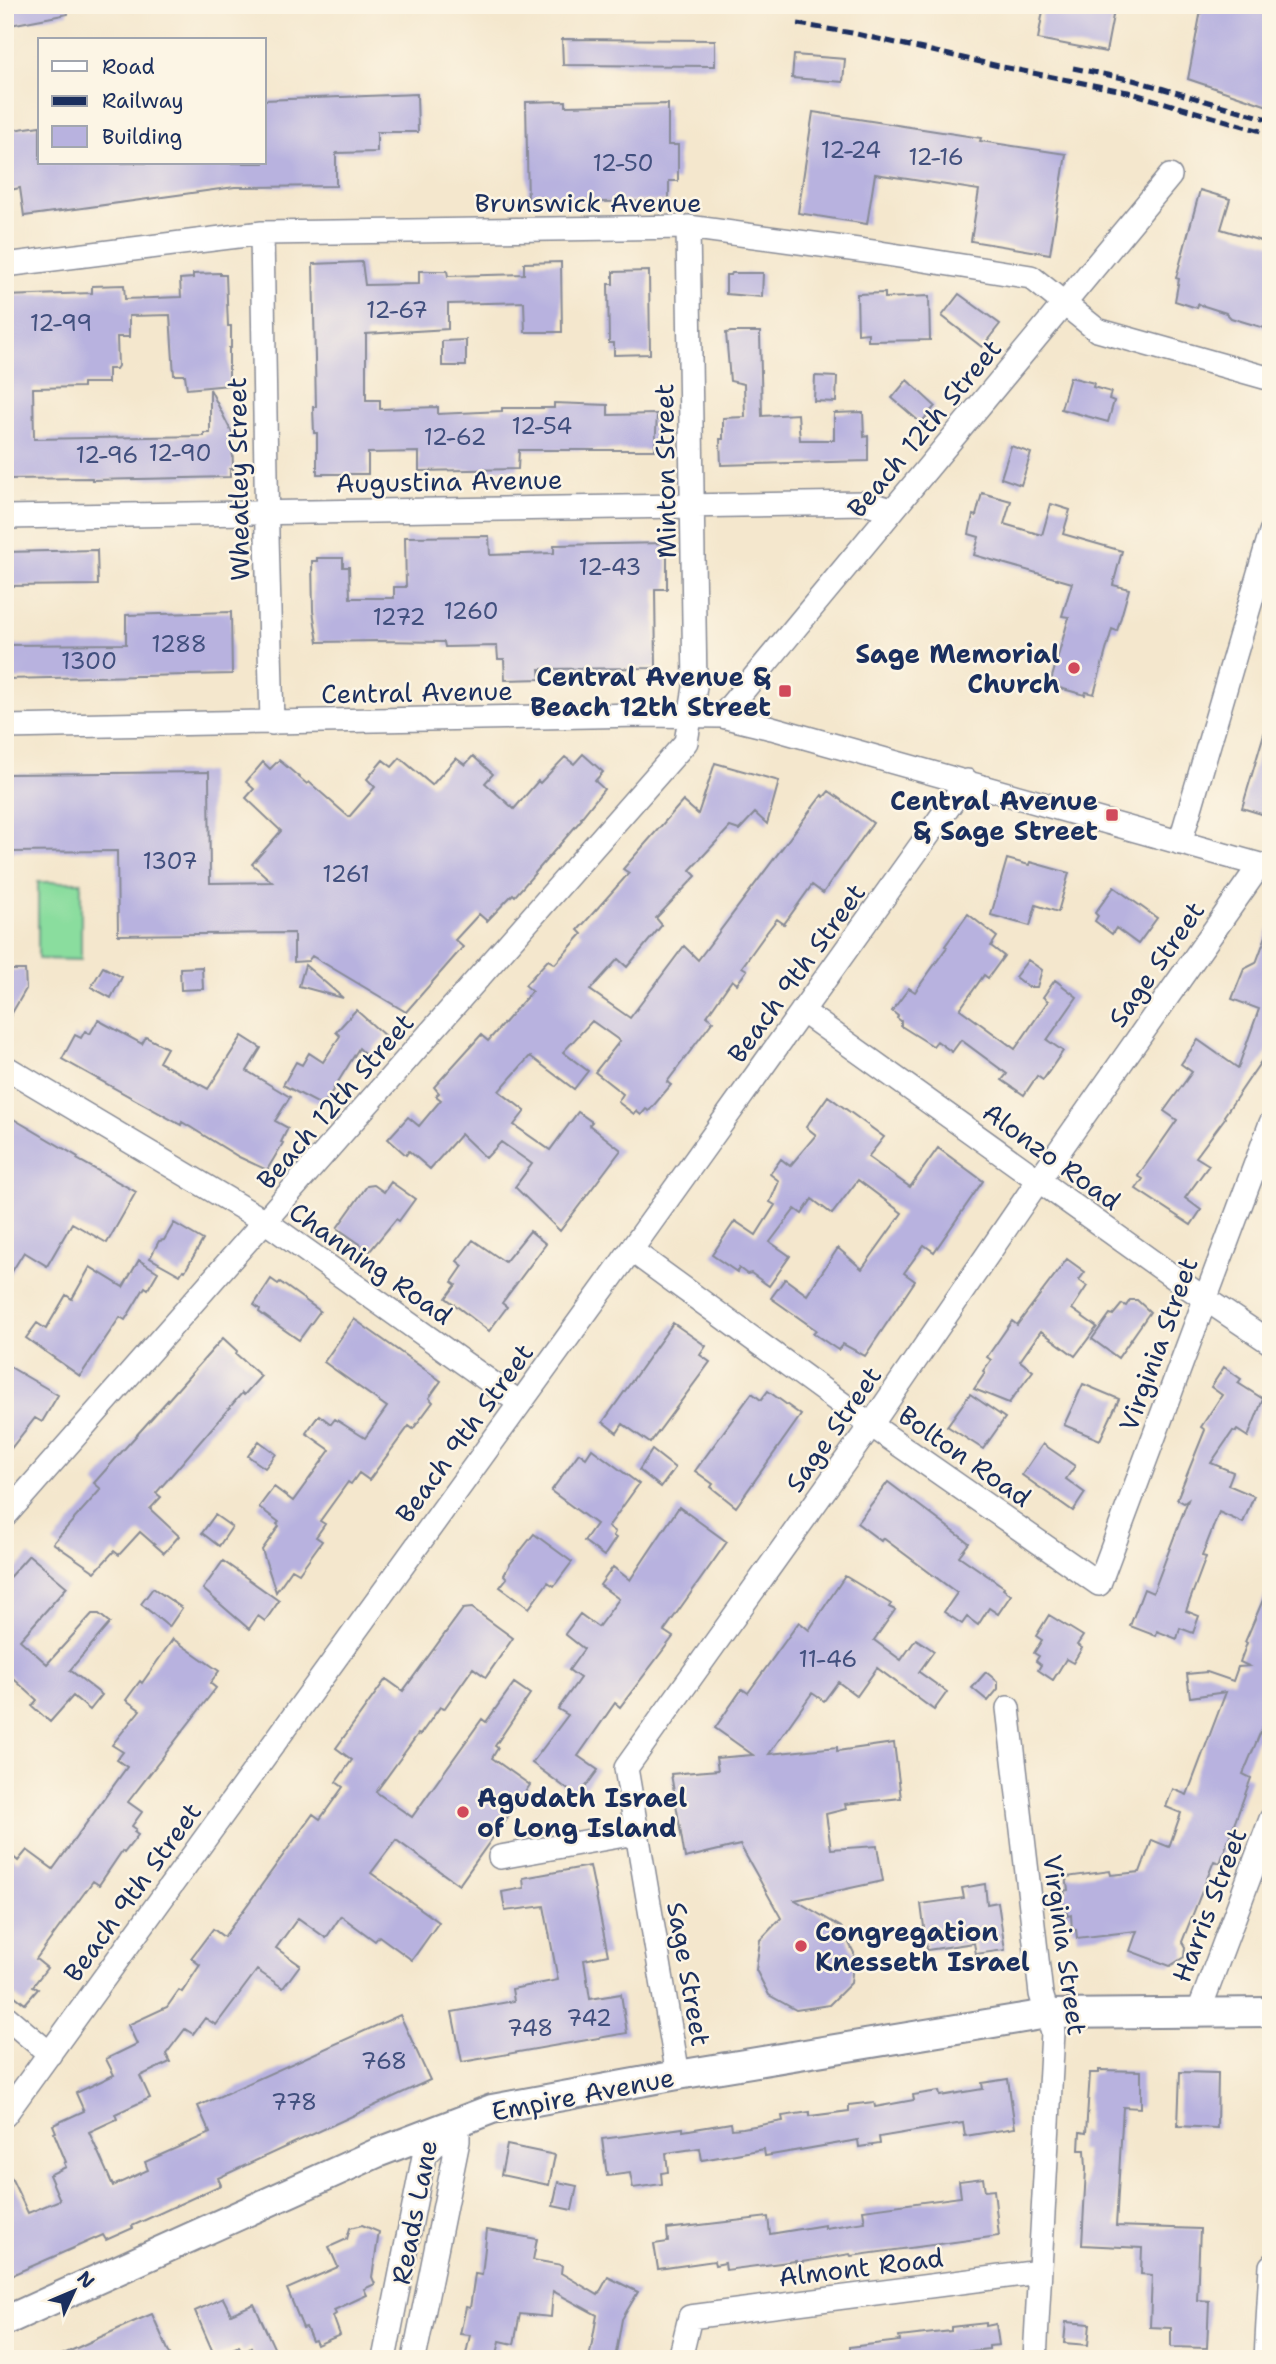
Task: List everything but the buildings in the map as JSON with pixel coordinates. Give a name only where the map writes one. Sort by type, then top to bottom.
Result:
[{"type":"main road","name":"Empire Avenue","points":[[5,2321],[377,2153],[492,2109],[678,2075],[1047,2014],[1271,2012]]},
{"type":"street","name":"Beach 12th Street","points":[[722,716],[1170,176]]},
{"type":"street","name":"Brunswick Avenue","points":[[5,265],[262,233],[688,227],[1031,277],[1097,330],[1271,379]]},
{"type":"street","name":"Minton Street","points":[[688,227],[694,506],[695,687],[691,714]]},
{"type":"street","name":"Wheatley Street","points":[[262,233],[272,723]]},
{"type":"street","name":"Augustina Avenue","points":[[5,517],[867,503],[892,510]]},
{"type":"street","points":[[1180,843],[1271,532]]},
{"type":"street","name":"Beach 12th Street","points":[[5,1516],[686,742],[691,714]]},
{"type":"street","name":"Central Avenue","points":[[5,727],[691,714],[722,716],[967,781],[1265,867]]},
{"type":"street","name":"Beach 9th Street","points":[[5,2115],[967,781]]},
{"type":"street","name":"Sage Street","points":[[678,2075],[626,1768],[871,1425],[1038,1181],[1265,867]]},
{"type":"street","name":"Alonzo Road","points":[[802,1011],[1205,1300],[1271,1343]]},
{"type":"street","name":"Channing Road","points":[[5,1067],[266,1222],[520,1403]]},
{"type":"street","name":"Virginia Street","points":[[1099,1584],[1271,1124]]},
{"type":"street","name":"Bolton Road","points":[[631,1250],[871,1425],[1099,1584]]},
{"type":"street","name":"Virginia Street","points":[[1008,1708],[1041,1994],[1053,2032],[1035,2359]]},
{"type":"street","name":"Harris Street","points":[[1199,2011],[1271,1819]]},
{"type":"street","points":[[500,1857],[636,1833]]},
{"type":"street","points":[[5,2016],[50,2054]]},
{"type":"street","name":"Reads Lane","points":[[384,2359],[424,2156],[458,2121]]},
{"type":"street","name":"Reads Lane","points":[[414,2359],[458,2141],[458,2121]]},
{"type":"street","points":[[1266,2359],[1271,2266]]},
{"type":"street","name":"Almont Road","points":[[680,2359],[690,2317],[1039,2272]]},
{"type":"green space","points":[[38,882],[81,882],[81,960],[38,959]]},
{"type":"railway","points":[[798,24],[1128,92],[1271,134]]},
{"type":"railway","points":[[1073,68],[1133,80],[1271,120]]},
{"type":"place","name":"Sage Memorial Church","points":[[1074,668]]},
{"type":"place","name":"Central Avenue & Beach 12th Street","points":[[785,691]]},
{"type":"place","name":"Central Avenue & Sage Street","points":[[1112,815]]},
{"type":"place","name":"Agudath Israel of Long Island","points":[[463,1812]]},
{"type":"place","name":"Congregation Knesseth Israel","points":[[801,1946]]}]
